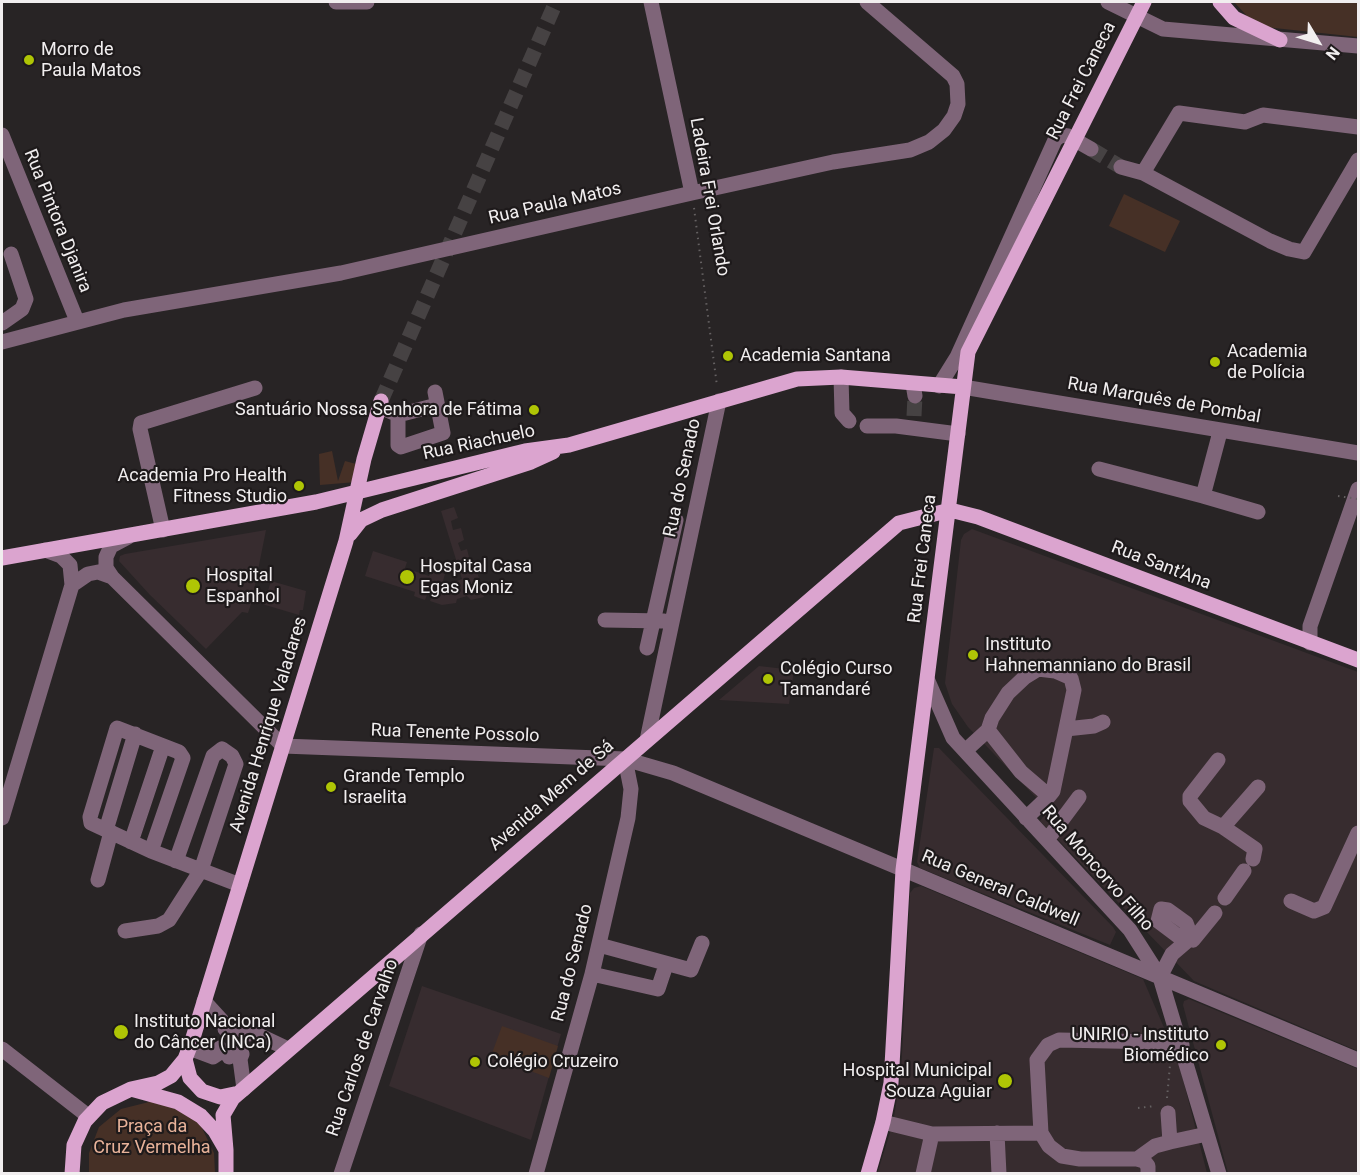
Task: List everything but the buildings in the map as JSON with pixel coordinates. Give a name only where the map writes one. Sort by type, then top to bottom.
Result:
[{"type":"main road","points":[[1136,18],[1144,2]]},
{"type":"main road","points":[[1220,2],[1234,18],[1280,40]]},
{"type":"main road","name":"Rua Frei Caneca","points":[[868,1173],[884,1122],[891,1083],[903,870],[950,510],[968,352],[1136,18]]},
{"type":"main road","name":"Rua Riachuelo","points":[[2,558],[316,502],[525,451],[569,445],[797,379],[841,377],[914,390],[939,386],[963,387]]},
{"type":"main road","name":"Avenida Henrique Valadares","points":[[187,1053],[346,541],[364,459],[381,404]]},
{"type":"main road","points":[[346,541],[361,520],[382,510],[531,462],[569,445]]},
{"type":"main road","name":"Rua Sant'Ana","points":[[950,510],[978,517],[1359,660]]},
{"type":"main road","name":"Avenida Mem de Sá","points":[[226,1150],[223,1115],[228,1103],[288,1049],[899,523],[950,510]]},
{"type":"main road","points":[[72,1173],[74,1145],[88,1116],[111,1096],[167,1079],[187,1053]]},
{"type":"main road","points":[[187,1053],[190,1078],[202,1091],[220,1096],[241,1091]]},
{"type":"main road","points":[[131,1089],[171,1099],[195,1112],[215,1131],[226,1150],[226,1173]]},
{"type":"street","points":[[336,2],[367,2]]},
{"type":"street","name":"Ladeira Frei Orlando","points":[[651,2],[692,192]]},
{"type":"street","name":"Rua Paula Matos","points":[[2,341],[124,310],[341,273],[692,192],[833,162],[910,150],[929,142],[944,130],[954,116],[959,94],[953,76],[867,2]]},
{"type":"street","name":"Rua Frei Caneca","points":[[1108,2],[1136,18]]},
{"type":"street","points":[[1136,18],[1163,29],[1359,46]]},
{"type":"street","points":[[1143,173],[1179,113],[1245,122],[1263,115],[1359,127]]},
{"type":"street","name":"Rua Pintora Djanira","points":[[2,135],[77,321]]},
{"type":"street","points":[[939,386],[957,357],[1055,140],[1061,135],[1074,139],[1091,149]]},
{"type":"street","points":[[1121,167],[1143,173],[1270,241],[1304,252],[1359,160]]},
{"type":"street","points":[[2,323],[22,309],[26,299],[11,254]]},
{"type":"street","points":[[841,377],[842,413],[849,422]]},
{"type":"street","name":"Rua Marquês de Pombal","points":[[963,387],[1005,392],[1220,432],[1359,453]]},
{"type":"street","points":[[163,530],[140,425],[144,421],[255,388]]},
{"type":"street","points":[[436,398],[443,432],[401,447],[398,446],[398,415],[436,398]]},
{"type":"street","name":"Rua do Senado","points":[[647,740],[719,401]]},
{"type":"street","points":[[381,404],[398,415]]},
{"type":"street","points":[[867,426],[896,426],[917,422],[958,434]]},
{"type":"street","points":[[1203,496],[1220,432]]},
{"type":"street","points":[[1099,469],[1258,512]]},
{"type":"street","points":[[1310,643],[1310,626],[1359,489]]},
{"type":"street","points":[[647,648],[655,621],[675,520]]},
{"type":"street","points":[[131,535],[111,546],[106,557],[106,568],[112,577],[283,746]]},
{"type":"street","points":[[671,543],[689,545]]},
{"type":"street","points":[[2,818],[72,585],[70,564],[61,556],[45,549]]},
{"type":"street","points":[[72,585],[88,574],[98,572],[112,577]]},
{"type":"street","points":[[606,620],[673,622]]},
{"type":"street","points":[[965,751],[988,730],[992,718],[1008,693],[1038,669],[1055,671],[1071,678],[1074,683],[1056,782],[1049,796],[1026,818]]},
{"type":"street","name":"Rua Moncorvo Filho","points":[[928,681],[953,738],[1130,930],[1160,977],[1219,1173]]},
{"type":"street","points":[[1066,729],[1094,726],[1103,722]]},
{"type":"street","points":[[988,730],[1021,772],[1049,796]]},
{"type":"street","points":[[98,880],[108,831],[135,734],[179,752],[183,758],[151,851]]},
{"type":"street","points":[[131,842],[163,746]]},
{"type":"street","name":"Rua Tenente Possolo","points":[[283,746],[625,759]]},
{"type":"street","points":[[125,931],[158,926],[169,920],[201,870],[236,764],[232,756],[222,749],[213,756],[176,861]]},
{"type":"street","name":"Rua do Senado","points":[[536,1173],[592,974],[628,818],[631,789],[625,759]]},
{"type":"street","name":"Rua General Caldwell","points":[[625,759],[673,773],[1359,1060]]},
{"type":"street","points":[[1218,760],[1190,799],[1204,818],[1223,827],[1255,849],[1248,865],[1225,898]]},
{"type":"street","points":[[154,775],[176,781]]},
{"type":"street","points":[[1223,827],[1258,787]]},
{"type":"street","points":[[147,795],[168,802]]},
{"type":"street","points":[[1047,840],[1079,797]]},
{"type":"street","points":[[108,831],[151,851],[240,885]]},
{"type":"street","points":[[1291,901],[1314,911],[1324,907],[1359,833]]},
{"type":"street","points":[[1160,977],[1172,954],[1187,940],[1193,940],[1200,934],[1215,913]]},
{"type":"street","name":"Rua Carlos de Carvalho","points":[[341,1173],[421,934]]},
{"type":"street","points":[[599,945],[691,970],[702,943]]},
{"type":"street","points":[[592,974],[658,989],[666,965]]},
{"type":"street","points":[[204,1001],[238,1030],[288,1049]]},
{"type":"street","points":[[1148,1173],[1144,1161],[1137,1159],[1080,1159],[1062,1156],[1049,1146],[1041,1133],[1037,1060],[1048,1045],[1059,1040],[1159,1042],[1182,1045]]},
{"type":"street","points":[[2,1049],[88,1116]]},
{"type":"street","points":[[187,1053],[213,1057],[230,1054],[241,1091]]},
{"type":"street","points":[[1166,1109],[1170,1142]]},
{"type":"street","points":[[884,1122],[932,1134],[1041,1133]]},
{"type":"street","points":[[997,1133],[999,1173]]},
{"type":"street","points":[[923,1173],[932,1134]]},
{"type":"street","points":[[1137,1159],[1155,1146],[1207,1134]]},
{"type":"path","name":"Ladeira Frei Orlando","points":[[692,192],[719,401]]},
{"type":"path","points":[[1338,496],[1359,499]]},
{"type":"path","points":[[1166,1109],[1170,1088],[1169,1069],[1174,1062]]},
{"type":"shaded area","name":"Hospital Casa Egas Moniz","points":[[454,507],[458,518],[451,521],[453,530],[461,528],[464,540],[458,543],[461,551],[467,549],[470,561],[463,563],[465,572],[476,569],[480,581],[472,583],[473,589],[482,590],[484,597],[471,600],[467,596],[457,599],[456,603],[442,605],[430,601],[432,597],[427,595],[425,600],[414,596],[415,592],[365,576],[373,551],[407,562],[405,568],[429,576],[431,570],[445,574],[443,581],[449,584],[462,579],[441,511]]},
{"type":"shaded area","points":[[972,529],[1358,672],[1358,1051],[1194,981],[1040,821],[1048,810],[968,727],[952,704],[945,683],[961,540],[964,534]]},
{"type":"shaded area","name":"Hospital Espanhol","points":[[266,530],[254,590],[267,594],[271,581],[306,591],[303,610],[300,610],[299,615],[252,601],[248,613],[242,612],[206,649],[150,595],[119,561],[120,556],[125,554]]},
{"type":"shaded area","name":"Colégio Curso Tamandaré","points":[[759,666],[794,670],[789,704],[719,700]]},
{"type":"shaded area","points":[[934,748],[939,748],[1113,927],[1116,932],[1110,945],[920,868],[917,862]]},
{"type":"shaded area","points":[[921,886],[1143,979],[1178,1060],[1207,1173],[877,1174],[893,1123],[901,1073],[910,893],[914,888]]},
{"type":"shaded area","name":"Colégio Cruzeiro","points":[[422,986],[561,1034],[531,1140],[389,1086]]},
{"type":"shaded area","points":[[1189,999],[1358,1069],[1358,1173],[1228,1173],[1183,1005],[1184,1001]]},
{"type":"green space","points":[[1234,2],[1358,2],[1358,37],[1265,27],[1247,16]]},
{"type":"green space","points":[[1124,194],[1180,221],[1165,252],[1109,226]]},
{"type":"green space","points":[[332,451],[338,481],[345,461],[360,465],[356,482],[320,485],[319,454]]},
{"type":"green space","points":[[502,1026],[558,1046],[549,1078],[491,1056]]},
{"type":"green space","name":"Praça da Cruz Vermelha","points":[[149,1102],[159,1102],[187,1113],[201,1126],[214,1153],[215,1173],[89,1174],[89,1153],[99,1127],[121,1109]]},
{"type":"tunnel","points":[[381,401],[556,2]]},
{"type":"tunnel","points":[[1091,149],[1121,167]]},
{"type":"tunnel","points":[[914,416],[915,396]]},
{"type":"place","name":"Morro de Paula Matos","points":[[29,60]]},
{"type":"place","name":"Academia Santana","points":[[728,356]]},
{"type":"place","name":"Academia de Polícia","points":[[1215,362]]},
{"type":"place","name":"Santuário Nossa Senhora de Fátima","points":[[534,410]]},
{"type":"place","name":"Academia Pro Health Fitness Studio","points":[[299,486]]},
{"type":"place","name":"Hospital Casa Egas Moniz","points":[[407,577]]},
{"type":"place","name":"Hospital Espanhol","points":[[193,586]]},
{"type":"place","name":"Instituto Hahnemanniano do Brasil","points":[[973,655]]},
{"type":"place","name":"Colégio Curso Tamandaré","points":[[768,679]]},
{"type":"place","name":"Grande Templo Israelita","points":[[331,787]]},
{"type":"place","name":"Instituto Nacional do Câncer (INCa)","points":[[121,1032]]},
{"type":"place","name":"UNIRIO - Instituto Biomédico","points":[[1221,1045]]},
{"type":"place","name":"Colégio Cruzeiro","points":[[475,1062]]},
{"type":"place","name":"Hospital Municipal Souza Aguiar","points":[[1005,1081]]}]
